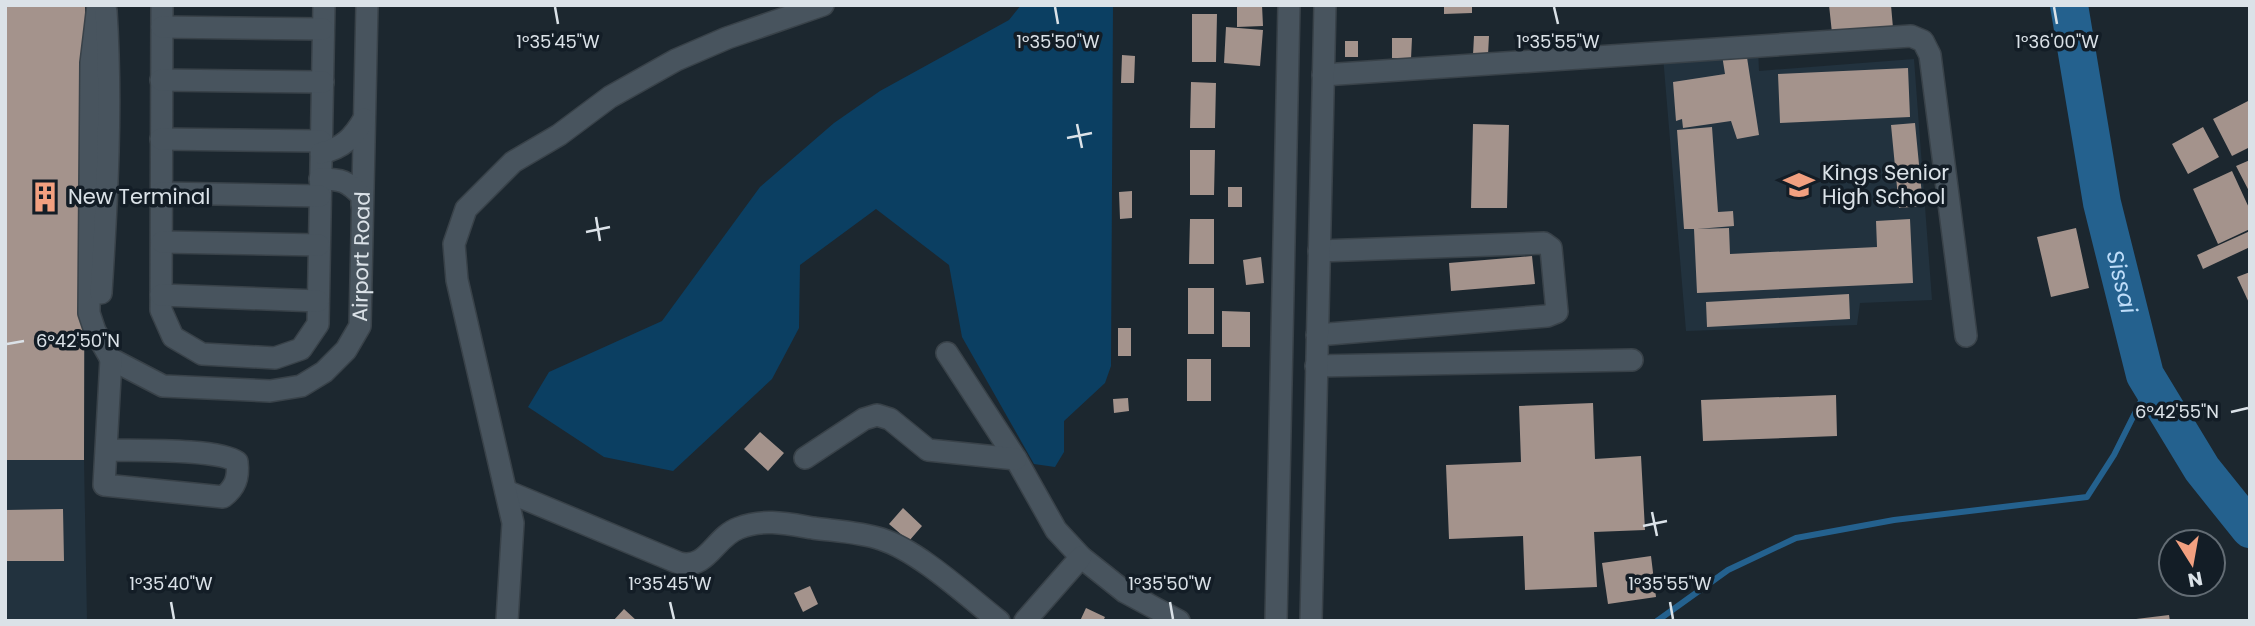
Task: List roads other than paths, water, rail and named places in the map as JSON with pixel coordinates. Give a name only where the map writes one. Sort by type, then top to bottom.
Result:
[{"type":"street","points":[[98,5],[91,63],[88,258],[89,313],[111,359],[104,485],[223,498],[233,489],[238,473],[237,462],[231,458],[106,450]]},
{"type":"street","points":[[98,335],[109,144],[109,63],[105,5]]},
{"type":"street","points":[[323,29],[162,16],[162,310],[173,337],[202,355],[275,358],[301,349],[318,324],[324,5]]},
{"type":"street","name":"Airport Road","points":[[111,359],[163,386],[270,391],[301,386],[324,372],[346,350],[359,326],[366,5]]},
{"type":"street","points":[[507,621],[513,523],[457,281],[454,244],[466,209],[513,162],[559,135],[610,97],[688,54],[823,5]]},
{"type":"street","points":[[1276,621],[1286,267],[1289,5]]},
{"type":"street","points":[[1311,621],[1325,5]]},
{"type":"street","points":[[1324,75],[1911,36],[1923,41],[1930,55],[1965,335]]},
{"type":"street","points":[[161,80],[323,82]]},
{"type":"street","points":[[161,139],[321,147],[334,150],[352,139],[364,119],[365,83]]},
{"type":"street","points":[[161,193],[320,187],[337,179],[349,183],[362,196],[362,225]]},
{"type":"street","points":[[162,242],[319,245]]},
{"type":"street","points":[[1317,335],[1547,316],[1556,312],[1551,248],[1545,243],[1319,251]]},
{"type":"street","points":[[161,295],[318,301]]},
{"type":"street","points":[[947,353],[1016,459],[1056,530],[1081,557],[1125,592],[1166,619]]},
{"type":"street","points":[[1316,366],[1632,360]]},
{"type":"street","points":[[805,458],[864,419],[877,415],[890,419],[928,450],[1016,459]]},
{"type":"street","points":[[506,491],[679,563],[690,565],[701,562],[720,539],[738,528],[761,523],[783,523],[882,539],[917,558],[999,621]]},
{"type":"street","points":[[1025,621],[1081,557]]},
{"type":"waterway","name":"Sissai","points":[[2069,5],[2102,203],[2145,375],[2202,469],[2250,529]]},
{"type":"waterway","points":[[1657,621],[1728,570],[1796,538],[1894,520],[2087,497],[2114,455],[2150,383]]},
{"type":"place","name":"Kings Senior High School","points":[[1799,185]]},
{"type":"place","name":"New Terminal","points":[[45,197]]}]
